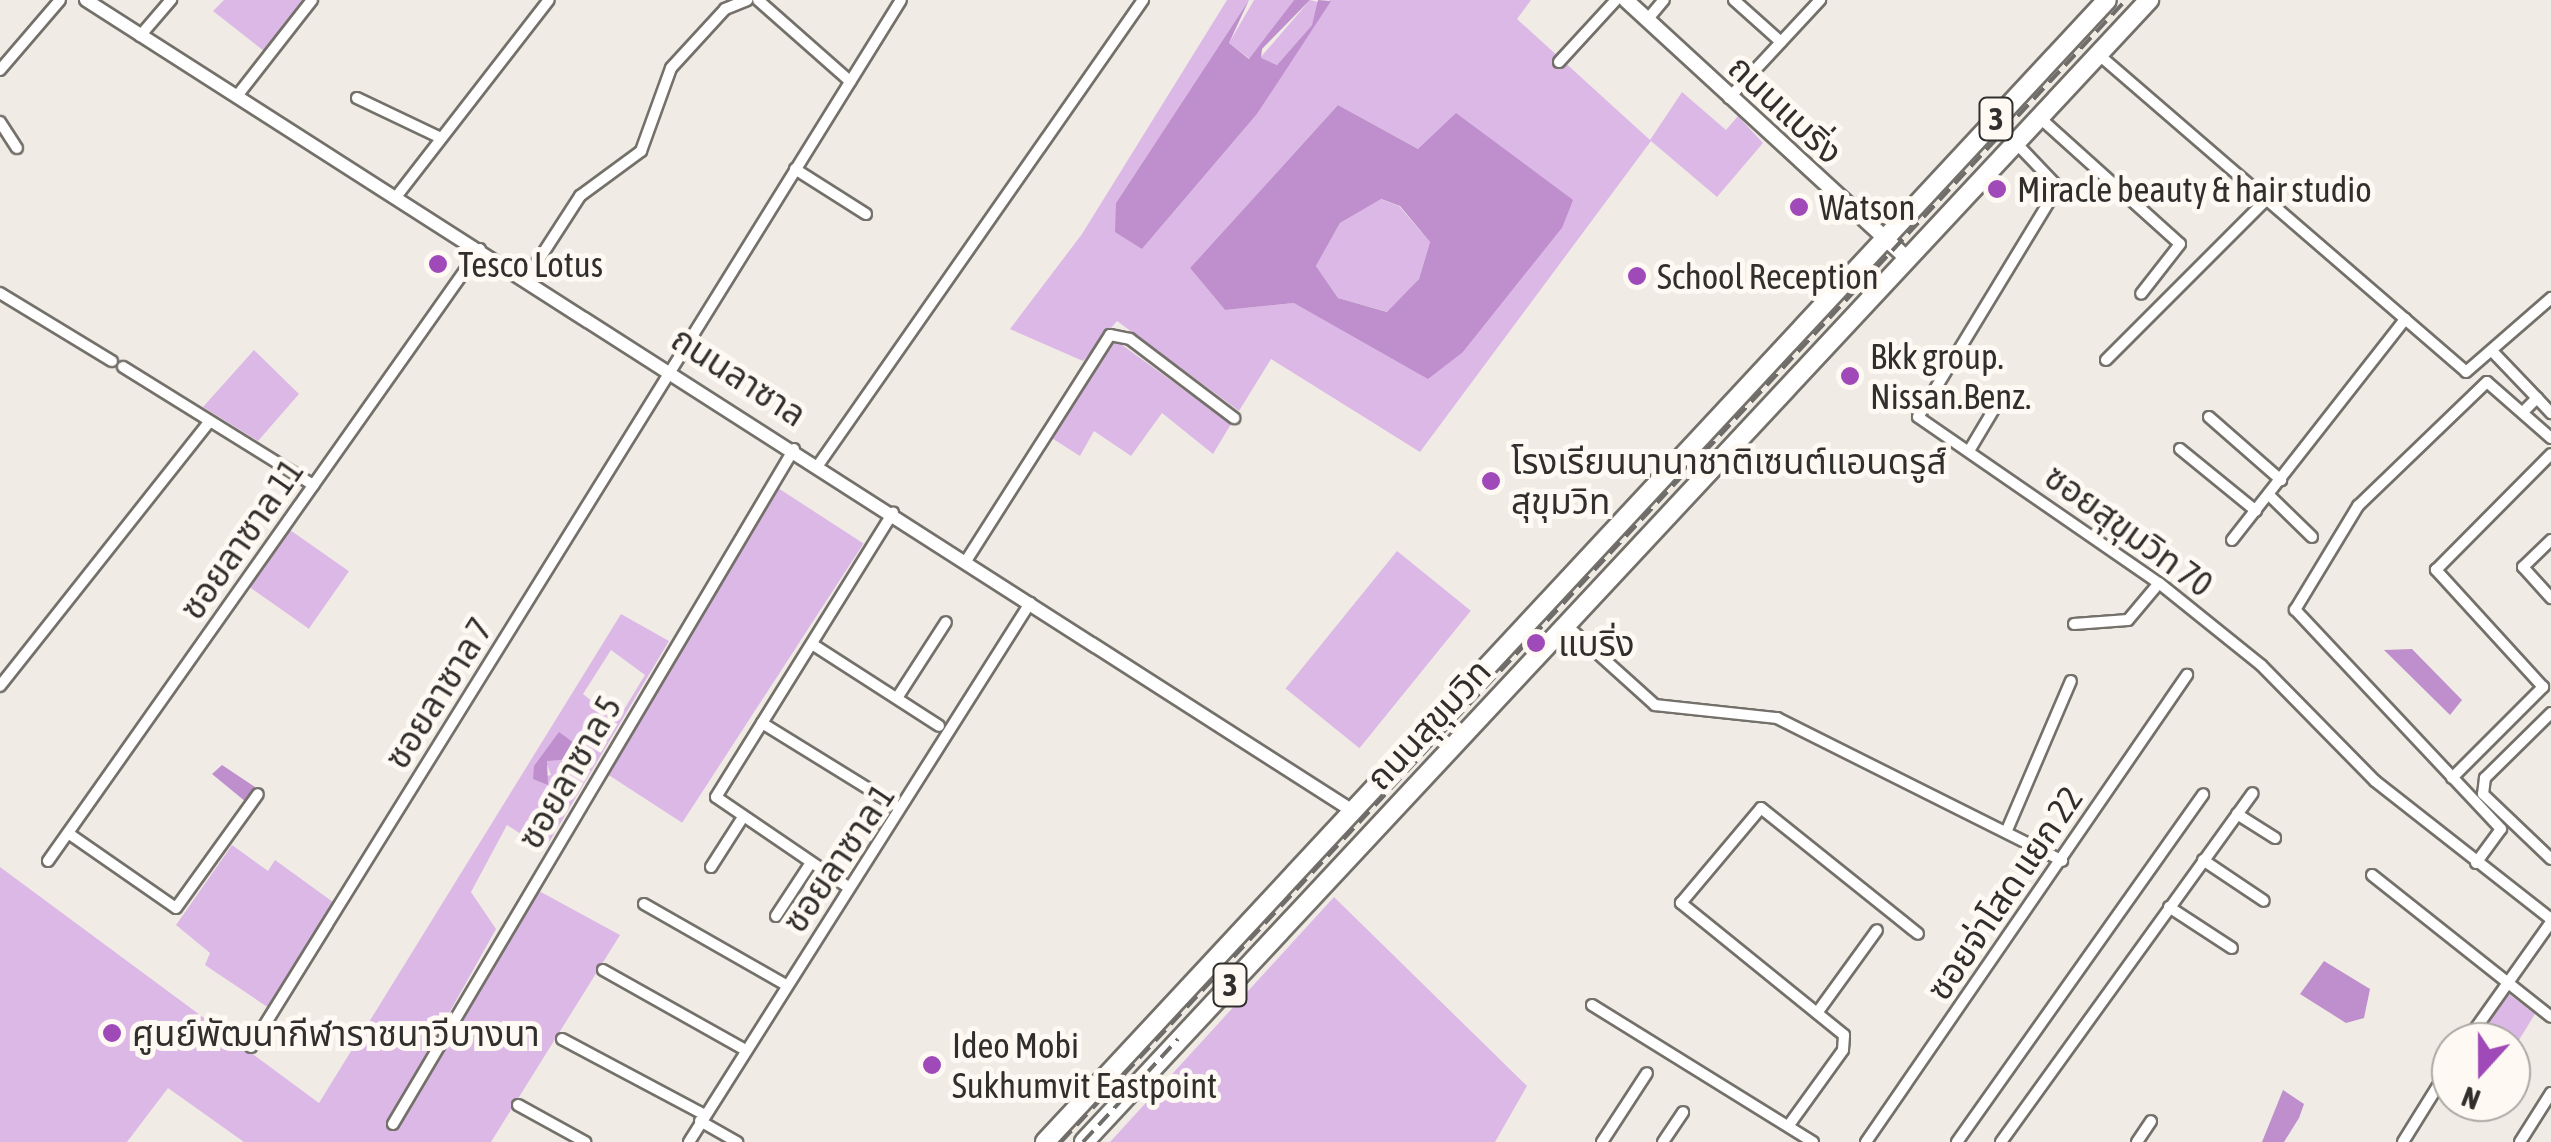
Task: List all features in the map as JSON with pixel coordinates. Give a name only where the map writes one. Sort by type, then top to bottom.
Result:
[{"type":"highway","name":"ถนนสุขุมวิท","points":[[1045,1142],[2107,0]]},
{"type":"highway","name":"ถนนสุขุมวิท","points":[[1084,1142],[2149,0]]},
{"type":"highway","points":[[1354,812],[1376,828]]},
{"type":"main road","name":"ถนนแบริ่ง","points":[[1626,0],[1908,258]]},
{"type":"street","points":[[0,70],[60,0]]},
{"type":"street","name":"ถนนลาซาล","points":[[86,0],[670,367],[1354,812]]},
{"type":"street","points":[[140,36],[171,0]]},
{"type":"street","points":[[238,96],[312,0]]},
{"type":"street","points":[[396,196],[549,0]]},
{"type":"street","points":[[527,278],[580,196],[640,152],[664,79],[724,4],[746,0]]},
{"type":"street","name":"ซอยลาซาล 7","points":[[252,1047],[901,0]]},
{"type":"street","points":[[818,464],[1143,0]]},
{"type":"street","points":[[1558,62],[1616,0]]},
{"type":"street","points":[[1646,20],[1664,0]]},
{"type":"street","points":[[1734,0],[1781,42]]},
{"type":"street","points":[[1729,98],[1820,0]]},
{"type":"street","points":[[763,2],[850,81]]},
{"type":"street","points":[[2098,54],[2470,372],[2551,298]]},
{"type":"street","points":[[358,98],[441,138]]},
{"type":"street","points":[[2040,118],[2180,244],[2142,294]]},
{"type":"street","points":[[0,122],[17,148]]},
{"type":"street","name":"ซอยสุขุมวิท 70","points":[[2016,143],[2058,187],[1915,413],[2159,582],[2476,863],[2551,920]]},
{"type":"street","points":[[795,168],[866,214]]},
{"type":"street","points":[[2106,360],[2267,199]]},
{"type":"street","name":"ซอยลาซาล 11","points":[[48,861],[480,249]]},
{"type":"street","points":[[0,292],[313,485]]},
{"type":"street","points":[[2541,308],[2551,318]]},
{"type":"street","points":[[2232,540],[2405,319]]},
{"type":"street","points":[[966,561],[1110,336],[1130,340],[1234,418]]},
{"type":"street","points":[[2493,352],[2551,413]]},
{"type":"street","points":[[2476,863],[2501,830],[2295,610],[2358,506],[2488,382],[2525,410],[2551,438]]},
{"type":"street","points":[[2525,410],[2537,398]]},
{"type":"street","points":[[1969,451],[1997,404]]},
{"type":"street","points":[[2208,417],[2281,480]]},
{"type":"street","points":[[0,686],[209,422]]},
{"type":"street","name":"ซอยลาซาล 5","points":[[393,1124],[794,448]]},
{"type":"street","points":[[2180,449],[2256,511]]},
{"type":"street","points":[[2452,778],[2544,687],[2436,570],[2551,454]]},
{"type":"street","points":[[2269,495],[2312,537]]},
{"type":"street","points":[[845,885],[741,820],[716,796],[893,513]]},
{"type":"street","points":[[2551,540],[2522,567],[2551,598]]},
{"type":"street","points":[[2074,624],[2128,620],[2159,582]]},
{"type":"street","name":"ซอยลาซาล 1","points":[[689,1142],[742,1048],[1030,603]]},
{"type":"street","points":[[897,698],[946,622]]},
{"type":"street","points":[[1565,624],[1655,705],[1758,711],[2007,830],[2062,861]]},
{"type":"street","points":[[812,644],[940,726]]},
{"type":"street","name":"ซอยจ่าโสด แยก 22","points":[[1866,1142],[2187,675]]},
{"type":"street","points":[[2007,830],[2072,681]]},
{"type":"street","points":[[2551,712],[2485,778],[2483,794],[2551,859]]},
{"type":"street","points":[[762,723],[895,805]]},
{"type":"street","points":[[2000,1142],[2254,793]]},
{"type":"street","points":[[68,833],[176,908],[258,794]]},
{"type":"street","points":[[1957,1142],[2203,794]]},
{"type":"street","points":[[1789,1125],[1846,1042],[1817,1013],[1681,903],[1761,808],[1918,934]]},
{"type":"street","points":[[2237,814],[2275,838]]},
{"type":"street","points":[[711,867],[741,820]]},
{"type":"street","points":[[2203,860],[2264,900]]},
{"type":"street","points":[[776,916],[810,864]]},
{"type":"street","points":[[2372,875],[2551,1017]]},
{"type":"street","points":[[644,904],[786,985]]},
{"type":"street","points":[[2170,908],[2232,948]]},
{"type":"street","points":[[2481,1022],[2551,920]]},
{"type":"street","points":[[1817,1013],[1877,930]]},
{"type":"street","points":[[603,970],[742,1048]]},
{"type":"street","points":[[1592,1005],[1813,1142]]},
{"type":"street","points":[[562,1039],[737,1142]]},
{"type":"street","points":[[1602,1142],[1646,1072]]},
{"type":"street","points":[[2520,1142],[2551,1092]]},
{"type":"street","points":[[2403,1142],[2431,1096]]},
{"type":"street","points":[[518,1106],[585,1142]]},
{"type":"street","points":[[1664,1142],[1683,1112]]},
{"type":"street","points":[[2137,1142],[2151,1121]]},
{"type":"shaded area","points":[[224,0],[307,0],[264,51],[213,11]]},
{"type":"shaded area","points":[[1227,0],[1249,0],[1116,203],[1142,249],[1257,114],[1330,0],[1531,0],[1517,19],[1650,140],[1682,92],[1726,130],[1738,116],[1763,143],[1717,197],[1651,141],[1420,452],[1271,359],[1239,411],[1117,321],[1083,361],[1010,329],[1082,234]],"holes":[[[1338,105],[1418,149],[1429,146],[1562,228],[1463,352],[1294,303],[1225,310],[1190,268]]]},
{"type":"shaded area","points":[[1249,0],[1229,43],[1249,59],[1294,0],[1310,0],[1262,49],[1261,58],[1277,65],[1312,25],[1318,0],[1331,1],[1257,114],[1142,249],[1115,232],[1116,203]]},
{"type":"shaded area","points":[[1254,0],[1294,0],[1250,59],[1229,43]]},
{"type":"shaded area","points":[[1310,0],[1322,3],[1312,25],[1277,65],[1260,58]]},
{"type":"shaded area","points":[[1338,105],[1418,149],[1456,113],[1573,200],[1562,228],[1463,352],[1428,379],[1294,303],[1225,310],[1190,268]],"holes":[[[1381,199],[1400,206],[1430,242],[1419,279],[1387,312],[1338,298],[1316,266],[1340,223]]]},
{"type":"shaded area","points":[[1380,199],[1399,206],[1430,242],[1419,279],[1388,312],[1338,298],[1316,266],[1340,223]]},
{"type":"shaded area","points":[[1114,339],[1231,424],[1213,454],[1162,413],[1131,456],[1094,431],[1080,456],[1050,437]]},
{"type":"shaded area","points":[[254,350],[299,394],[258,441],[203,407]]},
{"type":"shaded area","points":[[778,488],[864,544],[682,823],[597,767]]},
{"type":"shaded area","points":[[290,530],[349,571],[309,629],[250,587]]},
{"type":"shaded area","points":[[1397,551],[1471,611],[1359,748],[1286,689]]},
{"type":"shaded area","points":[[621,614],[669,641],[545,849],[507,825],[471,892],[496,929],[443,1024],[453,1034],[539,891],[620,935],[491,1142],[244,1142],[168,1088],[127,1142],[0,1142],[0,867],[319,1103]],"holes":[[[611,650],[645,675],[617,721],[583,694]],[[560,733],[578,763],[556,756],[546,762],[551,775],[533,779]]]},
{"type":"shaded area","points":[[2412,649],[2462,700],[2450,715],[2384,650]]},
{"type":"shaded area","points":[[559,732],[593,757],[547,761],[548,785],[533,779],[534,766]]},
{"type":"shaded area","points":[[222,765],[255,787],[246,802],[212,774]]},
{"type":"shaded area","points":[[232,845],[268,871],[275,860],[333,902],[269,1008],[205,965],[210,953],[176,925]]},
{"type":"shaded area","points":[[1334,897],[1527,1086],[1495,1142],[1110,1142]]},
{"type":"shaded area","points":[[2324,961],[2370,989],[2364,1018],[2346,1023],[2300,994]]},
{"type":"shaded area","points":[[2506,992],[2535,1014],[2530,1022],[2486,1022]]},
{"type":"shaded area","points":[[2283,1090],[2304,1104],[2299,1118],[2284,1142],[2262,1142]]},
{"type":"railway","points":[[1061,1142],[2126,0]]},
{"type":"railway","points":[[1083,1142],[1178,1039]]},
{"type":"place","name":"Miracle beauty & hair studio","points":[[1997,189]]},
{"type":"place","name":"Watson","points":[[1799,207]]},
{"type":"place","name":"Tesco Lotus","points":[[438,264]]},
{"type":"place","name":"School Reception","points":[[1637,276]]},
{"type":"place","name":"Bkk group. Nissan.Benz.","points":[[1850,376]]},
{"type":"place","name":"โรงเรียนนานาชาติเซนต์แอนดรูส์ สุขุมวิท","points":[[1491,481]]},
{"type":"place","name":"แบริ่ง","points":[[1536,643]]},
{"type":"place","name":"ศูนย์พัฒนากีฬาราชนาวีบางนา","points":[[112,1033]]},
{"type":"place","name":"Ideo Mobi Sukhumvit Eastpoint","points":[[932,1065]]}]
